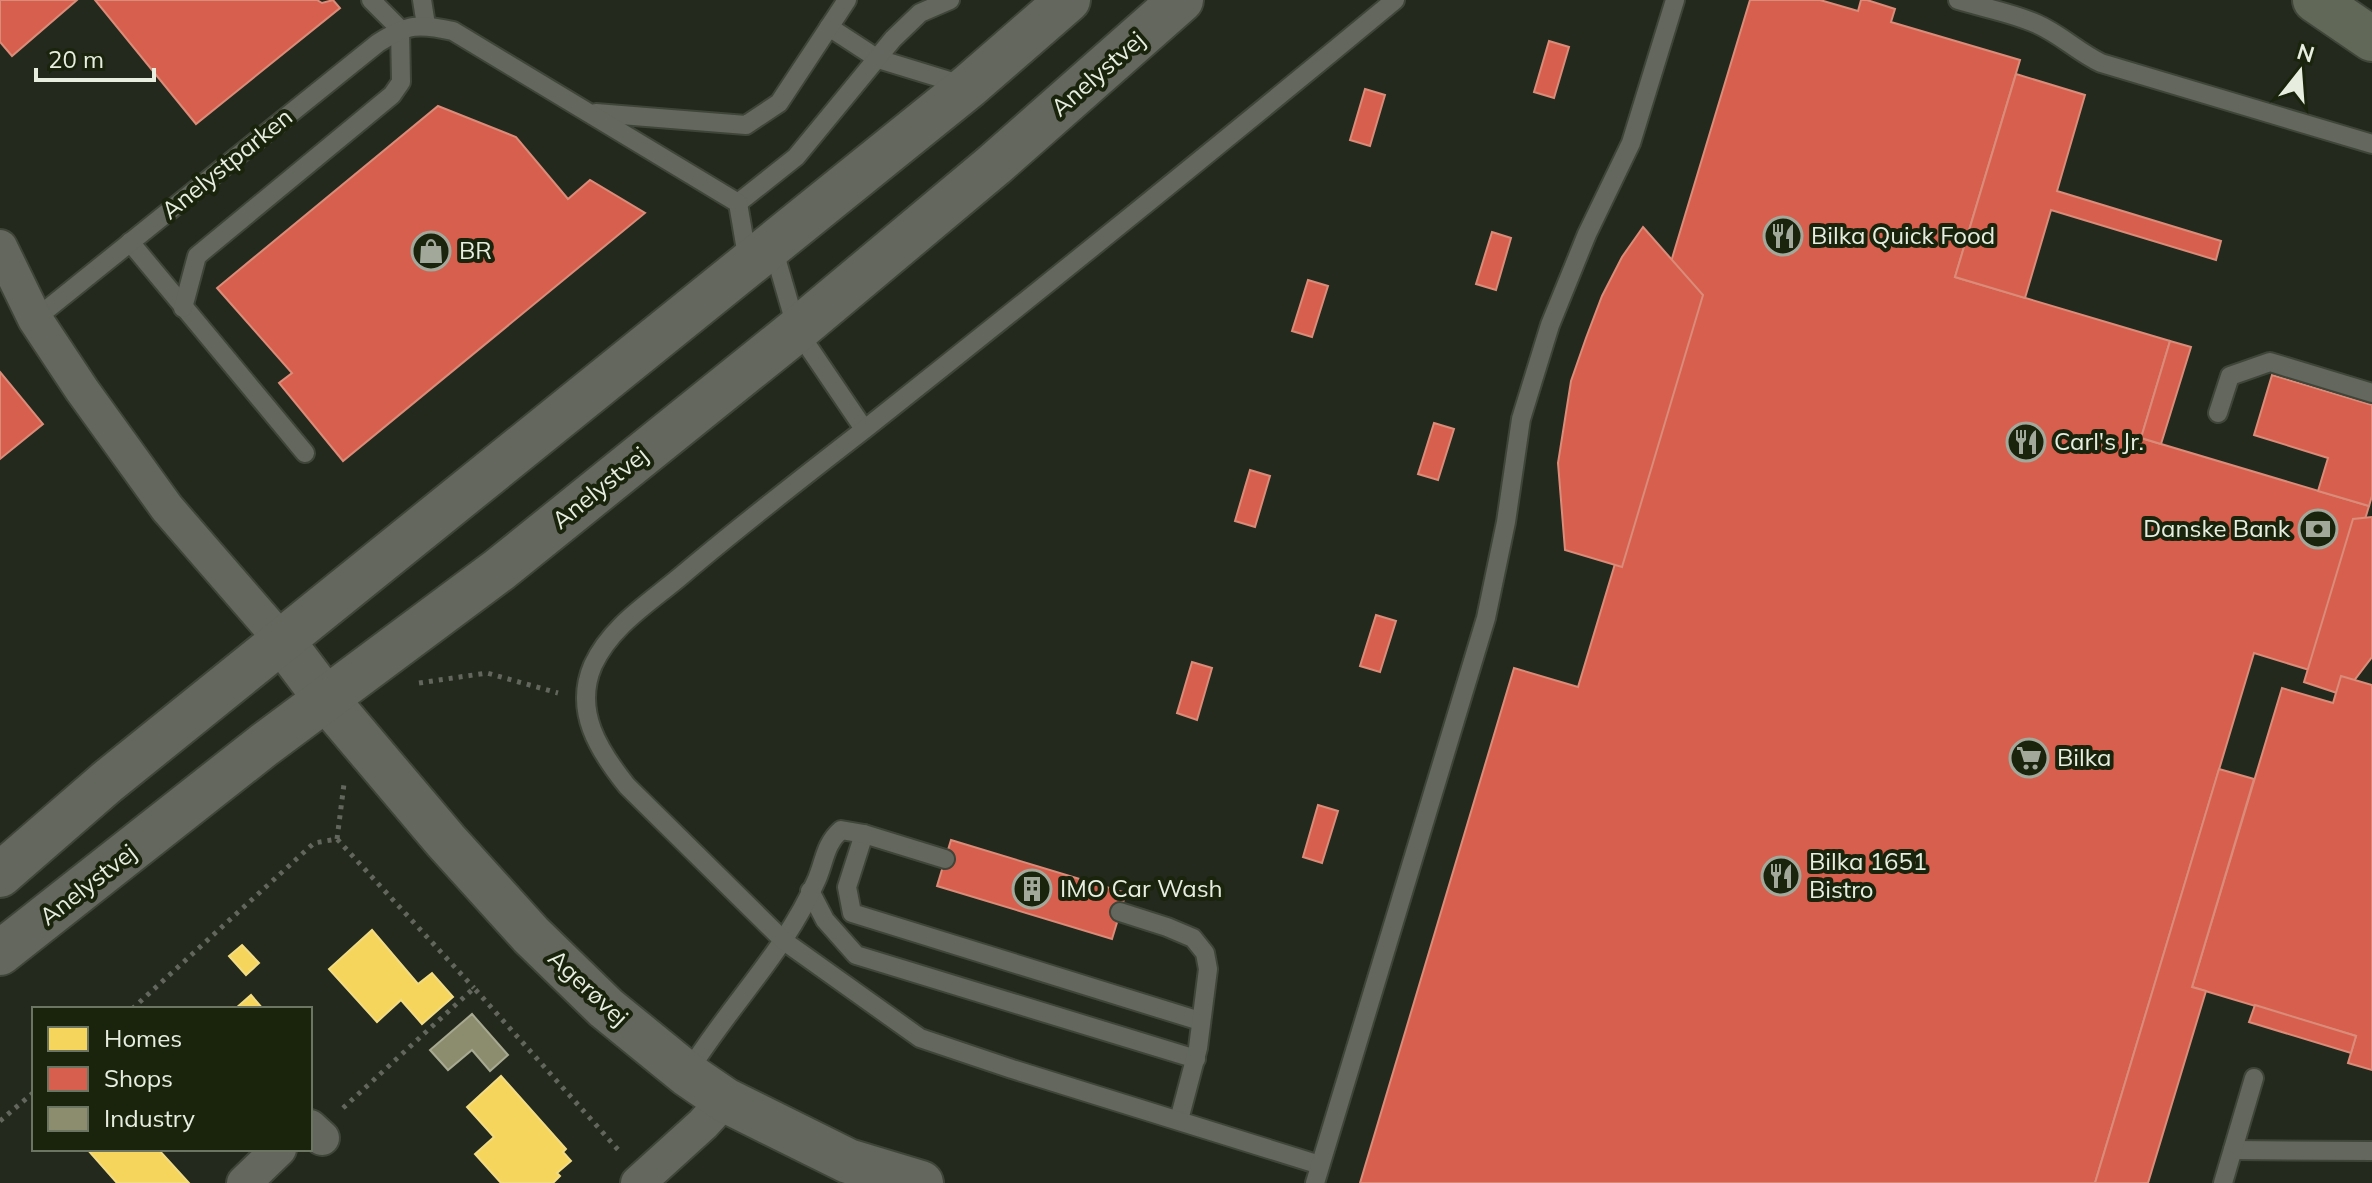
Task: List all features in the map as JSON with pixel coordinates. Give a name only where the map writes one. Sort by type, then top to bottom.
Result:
[{"type":"main road","points":[[2315,0],[2372,39]]},
{"type":"street","points":[[0,875],[107,782],[969,86],[1068,0]]},
{"type":"street","name":"Anelystvej","points":[[0,953],[326,699],[499,570],[797,330],[994,165],[1181,0]]},
{"type":"street","points":[[0,247],[35,319],[82,390],[167,508],[283,642]]},
{"type":"street","name":"Agerøvej","points":[[283,642],[326,699],[446,841],[531,935],[606,1008],[687,1074],[725,1100],[848,1161],[921,1183]]},
{"type":"street","points":[[644,1178],[725,1100]]},
{"type":"street","points":[[244,1183],[277,1151]]},
{"type":"lane","points":[[183,308],[197,256],[392,95],[401,82],[400,29],[371,0]]},
{"type":"lane","points":[[422,0],[426,25]]},
{"type":"lane","points":[[589,113],[746,125],[779,103],[847,0]]},
{"type":"lane","points":[[864,429],[797,330],[738,203],[796,157],[893,39],[920,13],[950,0]]},
{"type":"lane","points":[[1395,0],[620,625],[593,666],[586,700],[590,728],[607,760],[627,786],[784,941],[920,1038],[1179,1120],[1318,1174],[1486,618],[1525,406],[1550,325],[1587,234],[1631,143],[1675,0]]},
{"type":"lane","points":[[1958,0],[2035,23],[2059,36],[2081,54],[2101,63],[2372,144]]},
{"type":"lane","name":"Anelystparken","points":[[35,319],[378,43],[400,29],[426,25],[453,31],[738,203]]},
{"type":"lane","points":[[829,27],[878,59],[969,86]]},
{"type":"lane","points":[[130,242],[305,453]]},
{"type":"lane","points":[[2218,413],[2230,376],[2270,362],[2372,393]]},
{"type":"lane","points":[[687,1074],[706,1042],[784,941],[817,879],[829,840],[841,830],[945,859]]},
{"type":"lane","points":[[864,834],[847,887],[852,913],[1200,1021]]},
{"type":"lane","points":[[810,891],[825,920],[856,955],[1196,1059]]},
{"type":"lane","points":[[1120,912],[1193,938],[1205,953],[1208,969],[1196,1059],[1179,1120]]},
{"type":"lane","points":[[2223,1183],[2254,1078]]},
{"type":"lane","points":[[2233,1150],[2372,1151]]},
{"type":"path","points":[[407,685],[487,673],[586,700]]},
{"type":"path","points":[[344,782],[337,839],[644,1178]]},
{"type":"path","points":[[134,1007],[314,843],[337,839]]},
{"type":"path","points":[[316,1132],[474,988]]},
{"type":"path","points":[[0,1121],[32,1094]]},
{"type":"building: Homes","points":[[372,930],[418,984],[432,973],[453,997],[422,1024],[401,1000],[377,1022],[329,969]]},
{"type":"building: Homes","points":[[242,945],[259,963],[246,975],[229,956]]},
{"type":"building: Homes","points":[[251,995],[261,1007],[237,1007]]},
{"type":"building: Homes","points":[[501,1076],[566,1149],[563,1152],[571,1161],[557,1173],[560,1176],[553,1183],[501,1183],[475,1154],[494,1137],[467,1107]]},
{"type":"building: Homes","points":[[89,1151],[160,1151],[189,1183],[117,1183]]},
{"type":"building: Shops","points":[[0,0],[77,0],[12,56],[0,42]]},
{"type":"building: Shops","points":[[95,0],[317,0],[322,3],[333,0],[340,8],[196,124]]},
{"type":"building: Shops","points":[[1750,0],[1820,0],[1858,11],[1861,0],[1867,0],[1895,9],[1891,22],[2020,60],[1955,277],[2170,341],[2141,438],[2369,506],[2319,673],[2254,653],[2095,1183],[1360,1183],[1514,668],[1578,687],[1693,304],[1661,295]]},
{"type":"building: Shops","points":[[1549,41],[1569,47],[1554,98],[1534,92]]},
{"type":"building: Shops","points":[[2016,74],[2085,95],[2057,191],[2221,241],[2216,260],[2051,210],[2025,298],[1955,277]]},
{"type":"building: Shops","points":[[1365,89],[1385,95],[1370,146],[1350,140]]},
{"type":"building: Shops","name":"BR","points":[[438,106],[516,137],[568,199],[590,180],[645,213],[343,461],[279,383],[292,373],[217,288]]},
{"type":"building: Shops","points":[[1643,227],[1703,295],[1622,567],[1565,550],[1558,463],[1571,381],[1586,338],[1602,296],[1622,257]]},
{"type":"building: Shops","points":[[1492,232],[1511,238],[1496,290],[1476,284]]},
{"type":"building: Shops","points":[[1308,280],[1328,286],[1312,337],[1292,331]]},
{"type":"building: Shops","points":[[2170,341],[2191,347],[2161,444],[2141,438]]},
{"type":"building: Shops","points":[[0,372],[43,424],[0,459]]},
{"type":"building: Shops","points":[[2272,375],[2372,405],[2372,496],[2369,506],[2318,491],[2328,458],[2254,435]]},
{"type":"building: Shops","points":[[1434,423],[1454,429],[1438,480],[1418,474]]},
{"type":"building: Shops","points":[[1250,470],[1270,476],[1255,527],[1235,521]]},
{"type":"building: Shops","points":[[2372,517],[2372,657],[2343,695],[2304,682],[2353,519]]},
{"type":"building: Shops","points":[[1376,615],[1396,621],[1380,672],[1360,666]]},
{"type":"building: Shops","points":[[1192,662],[1212,668],[1197,720],[1177,713]]},
{"type":"building: Shops","points":[[2341,676],[2372,685],[2372,1070],[2348,1063],[2356,1036],[2192,987],[2282,688],[2333,703]]},
{"type":"building: Shops","points":[[2219,769],[2254,779],[2192,987],[2206,991],[2148,1183],[2095,1183]]},
{"type":"building: Shops","points":[[1318,805],[1338,811],[1322,863],[1303,857]]},
{"type":"building: Shops","name":"IMO Car Wash","points":[[951,840],[1126,893],[1112,939],[937,886]]},
{"type":"building: Shops","points":[[2255,1005],[2356,1036],[2351,1053],[2249,1022]]},
{"type":"building: Industry","points":[[472,1014],[508,1055],[490,1071],[472,1050],[448,1070],[430,1050]]},
{"type":"place","name":"Bilka Quick Food","points":[[1783,236]]},
{"type":"place","name":"BR","points":[[431,251]]},
{"type":"place","name":"Carl's Jr.","points":[[2026,442]]},
{"type":"place","name":"Danske Bank","points":[[2318,529]]},
{"type":"place","name":"Bilka","points":[[2029,758]]},
{"type":"place","name":"Bilka 1651 Bistro","points":[[1781,876]]},
{"type":"place","name":"IMO Car Wash","points":[[1032,889]]}]
